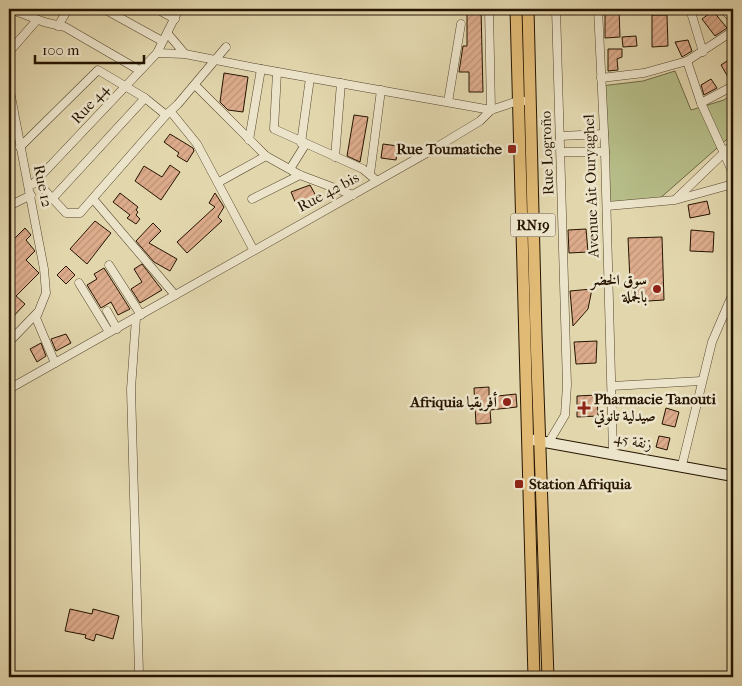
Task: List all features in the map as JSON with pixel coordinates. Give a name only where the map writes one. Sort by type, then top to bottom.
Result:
[{"type":"main road","name":"RN19","points":[[516,9],[544,442],[548,677]]},
{"type":"main road","name":"RN19","points":[[528,9],[523,101],[534,677]]},
{"type":"street","points":[[10,9],[70,30],[139,70]]},
{"type":"street","points":[[58,26],[68,9]]},
{"type":"street","points":[[104,9],[162,41]]},
{"type":"street","points":[[157,9],[175,18]]},
{"type":"street","name":"Rue 44","points":[[9,206],[30,191],[36,181],[157,52],[180,9]]},
{"type":"street","points":[[157,52],[185,54],[260,70],[492,110],[489,9]]},
{"type":"street","name":"Rue Logroño","points":[[544,442],[565,415],[567,392],[556,9]]},
{"type":"street","name":"Avenue Ait Ouryaghel","points":[[598,9],[606,152],[613,453]]},
{"type":"street","points":[[690,9],[703,52]]},
{"type":"street","points":[[723,9],[733,20]]},
{"type":"street","points":[[9,52],[37,20]]},
{"type":"street","points":[[448,102],[461,24]]},
{"type":"street","points":[[601,78],[644,73],[687,61],[733,31]]},
{"type":"street","points":[[168,34],[185,54]]},
{"type":"street","points":[[36,181],[66,213],[80,213],[94,200],[168,113],[195,86],[226,47]]},
{"type":"street","points":[[687,61],[701,102],[733,173]]},
{"type":"street","points":[[20,147],[95,71],[101,70],[168,113],[197,144],[219,182],[253,249]]},
{"type":"street","points":[[249,140],[260,70]]},
{"type":"street","points":[[277,72],[273,127],[280,134],[370,174],[377,181]]},
{"type":"street","points":[[290,169],[303,144],[310,78]]},
{"type":"street","points":[[334,157],[342,83]]},
{"type":"street","name":"Rue 12","points":[[9,86],[44,269],[46,293],[37,312]]},
{"type":"street","points":[[195,86],[266,156],[300,175],[353,195]]},
{"type":"street","points":[[701,102],[733,86]]},
{"type":"street","points":[[370,174],[381,90]]},
{"type":"street","points":[[52,199],[144,98]]},
{"type":"street","name":"Rue 42 bis","points":[[9,389],[117,329],[253,249],[353,195],[470,127],[492,110],[523,101]]},
{"type":"street","points":[[560,136],[604,134]]},
{"type":"street","points":[[675,200],[733,144]]},
{"type":"street","points":[[561,152],[606,152]]},
{"type":"street","points":[[219,182],[266,156]]},
{"type":"street","points":[[252,199],[300,175]]},
{"type":"street","points":[[607,206],[675,200],[733,184]]},
{"type":"street","points":[[94,200],[175,295]]},
{"type":"street","points":[[109,265],[138,316],[131,388],[139,673]]},
{"type":"street","points":[[79,283],[110,332]]},
{"type":"street","points":[[682,465],[712,342],[733,293]]},
{"type":"street","points":[[107,311],[117,329]]},
{"type":"street","points":[[9,342],[37,312]]},
{"type":"street","points":[[37,312],[37,324],[55,363]]},
{"type":"street","points":[[612,386],[701,381]]},
{"type":"street","name":"زنقة 45","points":[[528,439],[682,465],[733,476]]},
{"type":"green space","points":[[675,71],[691,110],[724,100],[733,93],[733,134],[658,200],[605,205],[601,86],[643,81]]},
{"type":"building","points":[[467,9],[481,9],[483,92],[469,92],[469,72],[459,72],[463,46],[467,46]]},
{"type":"building","points":[[605,9],[619,9],[620,37],[605,38]]},
{"type":"building","points":[[713,11],[727,28],[715,36],[702,19]]},
{"type":"building","points":[[652,15],[667,15],[668,46],[652,47]]},
{"type":"building","points":[[636,36],[637,46],[623,47],[622,37]]},
{"type":"building","points":[[688,40],[692,51],[682,57],[675,42]]},
{"type":"building","points":[[608,49],[622,49],[622,57],[617,59],[618,70],[608,71]]},
{"type":"building","points":[[733,57],[733,74],[728,77],[721,65]]},
{"type":"building","points":[[224,73],[248,77],[243,112],[228,110],[220,102]]},
{"type":"building","points":[[711,79],[717,88],[704,95],[701,85]]},
{"type":"building","points":[[354,115],[368,117],[360,162],[347,156]]},
{"type":"building","points":[[170,134],[193,148],[194,151],[187,162],[177,156],[179,153],[164,142]]},
{"type":"building","points":[[383,144],[398,146],[396,160],[381,158]]},
{"type":"building","points":[[170,165],[180,172],[161,200],[135,181],[144,166],[162,177]]},
{"type":"building","points":[[310,185],[316,196],[296,204],[291,192]]},
{"type":"building","points":[[120,193],[138,207],[136,215],[140,219],[136,224],[127,218],[130,215],[113,202]]},
{"type":"building","points":[[215,193],[224,207],[218,217],[222,221],[187,253],[177,242],[215,207],[209,203]]},
{"type":"building","points":[[707,201],[710,214],[690,218],[688,205]]},
{"type":"building","points":[[95,221],[111,233],[87,264],[70,249]]},
{"type":"building","points":[[153,223],[161,231],[149,243],[177,259],[170,271],[154,262],[136,241]]},
{"type":"building","points":[[25,228],[31,235],[26,240],[35,251],[26,260],[39,273],[16,296],[25,304],[9,321],[9,244]]},
{"type":"building","points":[[586,229],[588,252],[569,253],[568,230]]},
{"type":"building","points":[[691,230],[714,232],[713,252],[690,251]]},
{"type":"building","points":[[662,237],[664,300],[631,302],[628,238]]},
{"type":"building","points":[[142,264],[162,290],[140,303],[131,289],[142,282],[134,269]]},
{"type":"building","points":[[66,266],[75,275],[66,284],[57,275]]},
{"type":"building","points":[[104,268],[130,309],[118,315],[111,302],[101,308],[87,285],[97,279],[94,274]]},
{"type":"building","points":[[592,289],[588,309],[573,326],[570,291]]},
{"type":"building","points":[[66,334],[71,343],[56,351],[51,339]]},
{"type":"building","points":[[597,341],[596,363],[576,364],[574,342]]},
{"type":"building","points":[[41,343],[46,356],[37,362],[30,349]]},
{"type":"building","points":[[489,387],[489,397],[516,394],[517,407],[490,410],[491,423],[476,424],[474,388]]},
{"type":"building","points":[[597,395],[598,416],[577,417],[577,396]]},
{"type":"building","points":[[666,408],[679,412],[675,427],[662,424]]},
{"type":"building","points":[[659,436],[670,438],[667,450],[656,447]]},
{"type":"building","points":[[70,609],[92,614],[93,609],[119,616],[113,639],[96,634],[94,641],[85,638],[86,635],[65,631]]},
{"type":"place","name":"Rue Toumatiche","points":[[512,149]]},
{"type":"place","name":"سوق الخضر بالجملة","points":[[657,289]]},
{"type":"place","name":"Afriquia أفريقيا","points":[[507,402]]},
{"type":"place","name":"Pharmacie Tanouti صيدلية تانوتي","points":[[584,408]]},
{"type":"place","name":"Station Afriquia","points":[[519,484]]}]
